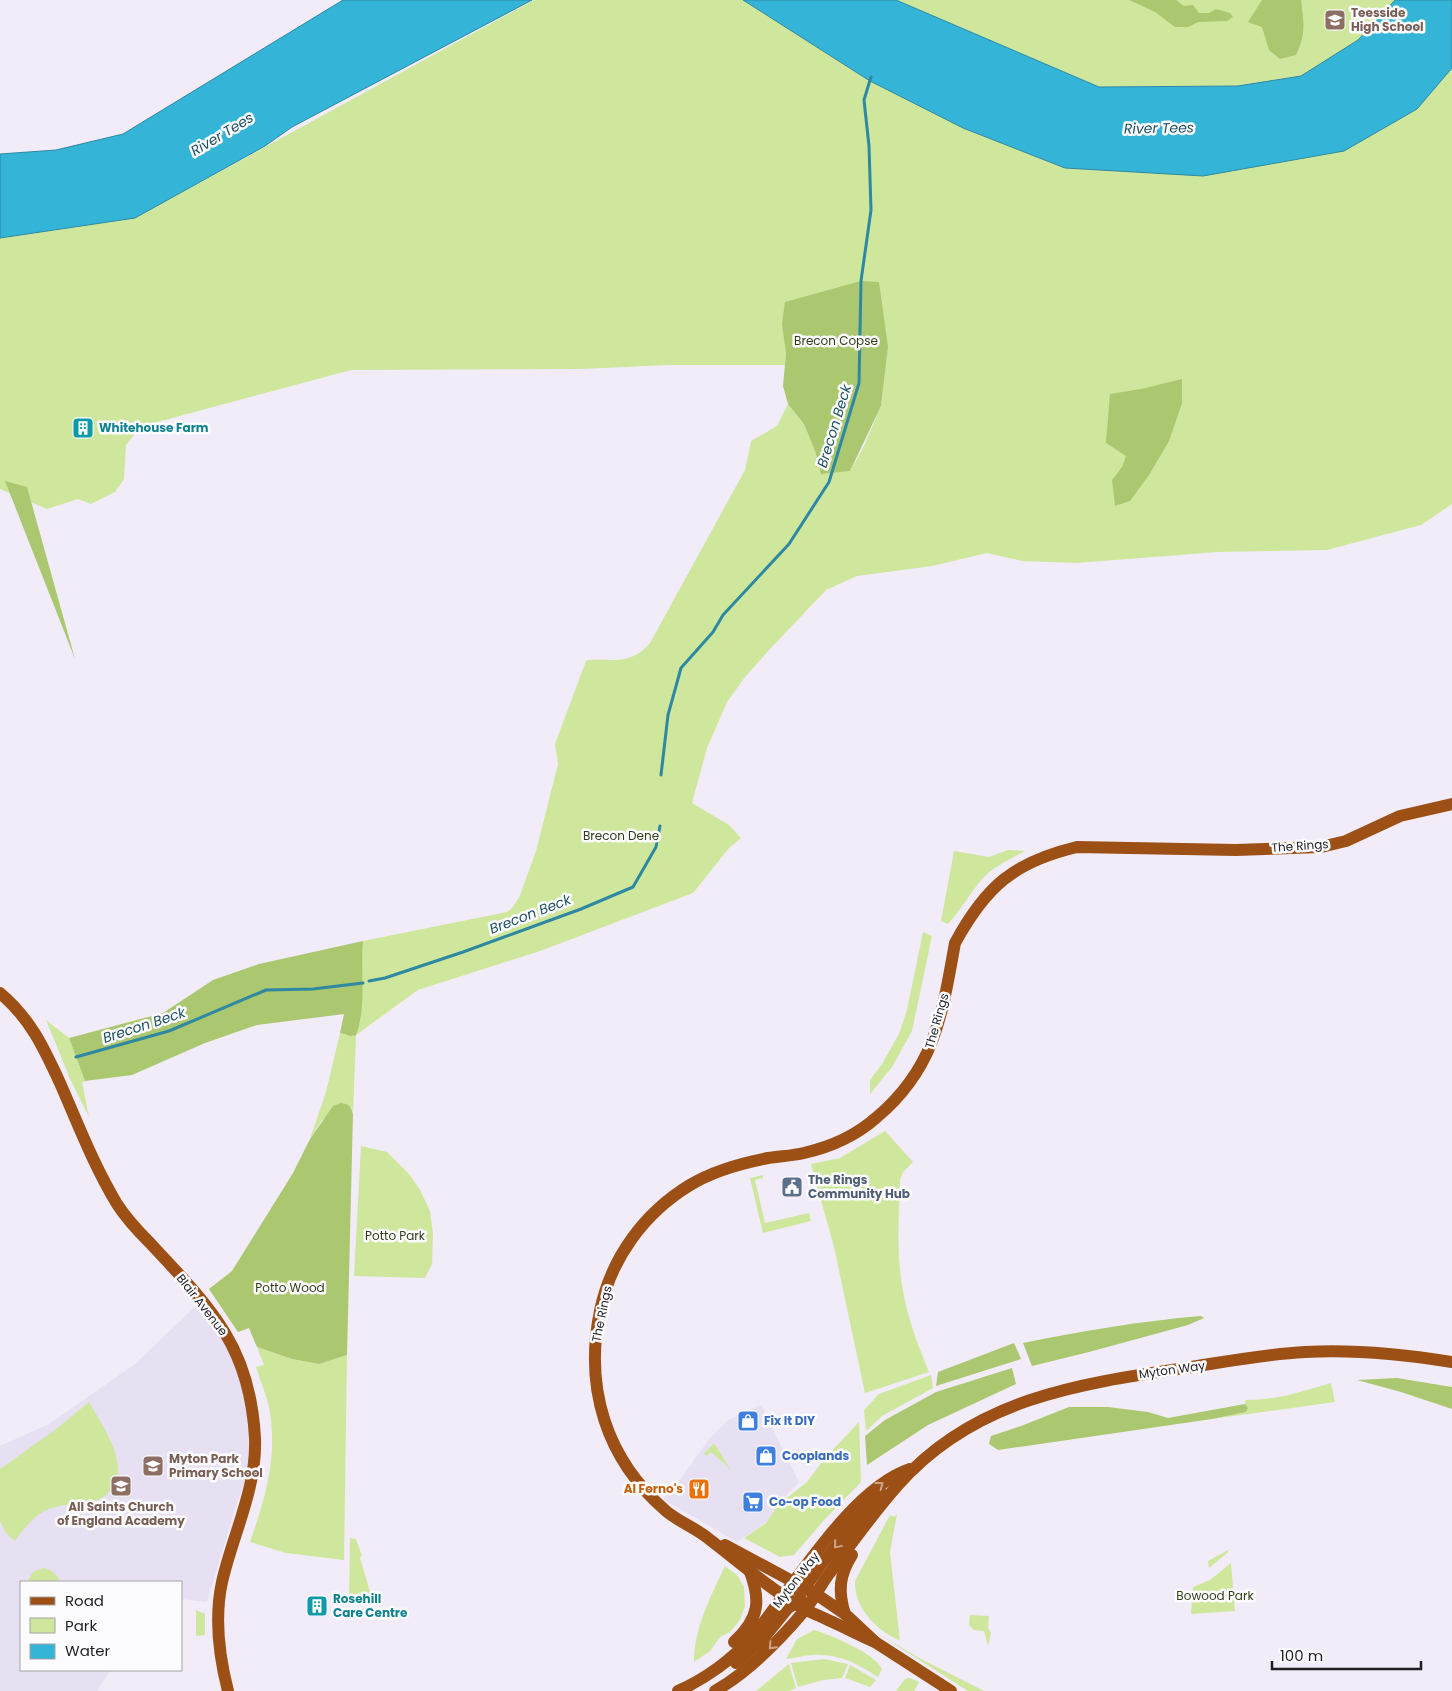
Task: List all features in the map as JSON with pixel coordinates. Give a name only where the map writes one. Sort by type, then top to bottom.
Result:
[{"type":"street","name":"The Rings","points":[[800,1594],[774,1570],[704,1535],[668,1513],[638,1485],[622,1459],[605,1424],[597,1391],[594,1359],[596,1330],[602,1301],[612,1271],[634,1233],[664,1203],[692,1184],[732,1167],[805,1153],[820,1148],[858,1131],[877,1117],[906,1089],[932,1044],[940,1018],[955,943],[975,908],[1009,874],[1026,864],[1056,852],[1077,847],[1236,850],[1321,847],[1346,841],[1400,816],[1452,804]]},
{"type":"street","name":"Blair Avenue","points":[[0,993],[25,1017],[48,1054],[101,1175],[118,1205],[135,1227],[199,1298],[225,1332],[237,1356],[247,1384],[252,1407],[255,1439],[253,1474],[222,1583],[218,1609],[220,1652],[228,1691]]},
{"type":"street","name":"Myton Way","points":[[678,1691],[710,1672],[734,1653],[800,1594],[872,1518],[896,1487],[936,1448],[986,1418],[1048,1394],[1077,1386],[1260,1357],[1335,1351],[1370,1352],[1452,1362]]},
{"type":"street","name":"Myton Way","points":[[715,1691],[730,1682],[763,1656],[800,1594],[804,1570],[835,1530],[882,1483],[899,1473],[913,1469]]},
{"type":"street","points":[[800,1594],[830,1553],[870,1505],[896,1487]]},
{"type":"street","points":[[845,1614],[840,1593],[842,1573],[865,1535],[872,1518]]},
{"type":"street","name":"The Rings","points":[[704,1535],[749,1569],[800,1594]]},
{"type":"street","points":[[710,1672],[723,1653],[741,1636],[752,1622],[755,1614],[757,1594],[749,1569]]},
{"type":"street","points":[[800,1594],[845,1614],[875,1642]]},
{"type":"street","points":[[800,1594],[825,1618],[875,1642],[951,1691]]},
{"type":"shaded area","name":"All Saints Church of England Academy","points":[[198,1304],[222,1335],[242,1375],[252,1430],[248,1473],[238,1499],[207,1602],[182,1599],[182,1581],[20,1581],[20,1671],[109,1671],[97,1691],[0,1691],[0,1446],[49,1424],[135,1364]]},
{"type":"shaded area","points":[[761,1405],[799,1482],[766,1522],[737,1542],[663,1499],[679,1481],[709,1439],[728,1420]]},
{"type":"green space","name":"Brecon Dene","points":[[534,0],[743,0],[870,81],[963,128],[1065,168],[1417,109],[1452,68],[1452,504],[1421,525],[1327,550],[1218,552],[1076,563],[1023,561],[987,553],[932,566],[857,576],[826,590],[745,677],[727,702],[707,748],[692,803],[729,825],[741,838],[729,848],[693,893],[540,951],[418,990],[356,1035],[353,1114],[352,1107],[322,1120],[310,1139],[326,1092],[340,1033],[345,1035],[360,1023],[363,941],[507,912],[512,908],[519,898],[536,851],[558,764],[555,744],[586,661],[629,658],[643,650],[650,643],[745,470],[751,441],[777,426],[788,404],[804,424],[815,451],[821,473],[850,471],[864,446],[881,406],[888,347],[786,353],[785,365],[669,365],[581,369],[351,370],[150,424],[136,432],[126,445],[124,479],[115,492],[91,504],[78,499],[47,509],[0,489],[0,238],[135,218]]},
{"type":"green space","points":[[896,0],[1395,0],[1358,40],[1301,76],[1238,86],[1099,87]]},
{"type":"green space","points":[[1129,0],[1176,0],[1184,6],[1193,5],[1199,13],[1209,13],[1216,9],[1230,13],[1233,17],[1227,21],[1198,22],[1188,27],[1175,27],[1155,12]]},
{"type":"green space","points":[[1262,0],[1301,0],[1303,28],[1296,55],[1280,59],[1269,50],[1262,27],[1248,22]]},
{"type":"green space","name":"Brecon Copse","points":[[861,281],[879,282],[888,347],[881,406],[850,471],[821,474],[815,451],[804,424],[788,404],[783,386],[786,353],[782,324],[785,302]]},
{"type":"green space","points":[[1182,379],[1182,403],[1169,441],[1149,475],[1130,501],[1115,506],[1112,480],[1122,467],[1126,456],[1106,443],[1110,394]]},
{"type":"green space","points":[[5,481],[27,487],[75,659]]},
{"type":"green space","points":[[1008,850],[1025,851],[986,875],[948,924],[941,921],[954,851],[989,857]]},
{"type":"green space","points":[[923,932],[932,936],[912,1031],[892,1067],[870,1094],[870,1080],[882,1064],[899,1034],[907,1010]]},
{"type":"green space","points":[[363,941],[362,1001],[356,1035],[351,1036],[340,1033],[344,1014],[257,1025],[205,1043],[132,1075],[85,1081],[69,1038],[163,1013],[213,980],[259,964]]},
{"type":"green space","points":[[46,1020],[69,1038],[85,1081],[82,1082],[89,1117],[71,1081]]},
{"type":"green space","name":"Potto Wood","points":[[341,1103],[349,1106],[353,1114],[347,1355],[319,1364],[292,1359],[257,1347],[249,1328],[238,1332],[209,1289],[232,1271],[293,1173],[310,1139],[333,1106]]},
{"type":"green space","points":[[885,1131],[913,1162],[903,1172],[900,1180],[899,1264],[908,1312],[929,1372],[865,1393],[834,1247],[811,1164],[840,1158]]},
{"type":"green space","name":"Potto Park","points":[[361,1146],[387,1152],[410,1175],[420,1190],[430,1211],[433,1234],[432,1264],[425,1278],[354,1276]]},
{"type":"green space","points":[[763,1175],[763,1178],[755,1180],[765,1223],[809,1213],[811,1221],[763,1233],[750,1178]]},
{"type":"green space","points":[[1201,1316],[1204,1318],[1188,1325],[1032,1366],[1023,1343],[1112,1327]]},
{"type":"green space","points":[[1014,1343],[1021,1359],[936,1386],[938,1372]]},
{"type":"green space","points":[[257,1347],[292,1359],[319,1364],[347,1355],[344,1560],[286,1553],[250,1542],[269,1476],[272,1442],[269,1407],[256,1367],[264,1365]]},
{"type":"green space","points":[[1012,1368],[1016,1384],[928,1425],[867,1465],[865,1436],[885,1420],[936,1392]]},
{"type":"green space","points":[[931,1375],[933,1388],[882,1416],[866,1431],[864,1410],[879,1394]]},
{"type":"green space","points":[[1397,1378],[1452,1387],[1452,1409],[1357,1380]]},
{"type":"green space","points":[[1331,1383],[1335,1402],[1212,1419],[1246,1412],[1248,1408],[1245,1400],[1279,1397]]},
{"type":"green space","points":[[89,1402],[107,1434],[117,1459],[118,1472],[116,1483],[102,1498],[90,1502],[54,1507],[41,1513],[30,1522],[15,1541],[6,1533],[0,1521],[0,1469],[55,1430]]},
{"type":"green space","points":[[1245,1404],[1248,1408],[1246,1412],[1212,1419],[998,1450],[989,1444],[991,1436],[1069,1407],[1108,1407],[1148,1412],[1168,1418]]},
{"type":"green space","points":[[859,1422],[861,1482],[825,1519],[794,1555],[780,1557],[744,1538],[766,1523],[778,1505],[807,1482],[825,1458]]},
{"type":"green space","points":[[714,1443],[731,1470],[711,1452],[706,1456],[704,1454]]},
{"type":"green space","points":[[897,1514],[890,1552],[900,1641],[875,1625],[863,1609],[858,1601],[855,1581],[890,1515],[894,1517]]},
{"type":"green space","points":[[350,1538],[356,1539],[371,1595],[354,1604],[349,1604]]},
{"type":"green space","points":[[1230,1549],[1226,1554],[1209,1568],[1208,1561]]},
{"type":"green space","name":"Bowood Park","points":[[1231,1563],[1235,1611],[1191,1614],[1193,1587],[1210,1580]]},
{"type":"green space","points":[[725,1566],[737,1575],[744,1587],[745,1606],[740,1620],[730,1632],[720,1637],[710,1651],[694,1662],[700,1625]]},
{"type":"green space","points":[[43,1568],[49,1570],[57,1576],[60,1581],[28,1581],[33,1572]]},
{"type":"green space","points":[[196,1610],[205,1614],[205,1635],[196,1636]]},
{"type":"green space","points":[[970,1615],[989,1616],[988,1628],[991,1633],[988,1646],[984,1631],[974,1630],[969,1625]]},
{"type":"green space","points":[[814,1630],[841,1640],[871,1657],[882,1669],[878,1677],[858,1665],[829,1655],[786,1659],[797,1639]]},
{"type":"green space","points":[[877,1633],[919,1658],[984,1691],[968,1691]]},
{"type":"green space","points":[[824,1659],[848,1664],[842,1678],[823,1680],[798,1687],[791,1663]]},
{"type":"green space","points":[[789,1664],[796,1688],[789,1691],[756,1691]]},
{"type":"green space","points":[[850,1665],[876,1680],[870,1687],[845,1678]]},
{"type":"green space","points":[[909,1678],[919,1682],[914,1691],[896,1691],[905,1679]]},
{"type":"water","name":"River Tees","points":[[343,0],[532,0],[292,127],[265,146],[135,218],[0,238],[0,154],[56,150],[123,134]]},
{"type":"water","name":"River Tees","points":[[743,0],[896,0],[1099,87],[1238,86],[1301,76],[1358,40],[1395,0],[1452,0],[1452,68],[1417,109],[1344,151],[1203,176],[1065,168],[963,128],[870,81]]},
{"type":"waterway","name":"Brecon Beck","points":[[661,775],[668,715],[681,668],[713,632],[723,615],[789,544],[829,482],[859,383],[861,281],[871,210],[869,146],[864,100],[871,77]]},
{"type":"waterway","name":"Brecon Beck","points":[[369,981],[385,978],[463,952],[581,909],[633,887],[656,847],[660,826]]},
{"type":"waterway","name":"Brecon Beck","points":[[76,1057],[169,1031],[266,990],[313,989],[363,983]]},
{"type":"place","name":"Teesside High School","points":[[1335,20]]},
{"type":"place","name":"Whitehouse Farm","points":[[83,428]]},
{"type":"place","name":"The Rings Community Hub","points":[[792,1187]]},
{"type":"place","name":"Fix It DIY","points":[[748,1421]]},
{"type":"place","name":"Cooplands","points":[[766,1456]]},
{"type":"place","name":"Myton Park Primary School","points":[[153,1466]]},
{"type":"place","name":"All Saints Church of England Academy","points":[[121,1486]]},
{"type":"place","name":"Al Forno's","points":[[699,1489]]},
{"type":"place","name":"Co-op Food","points":[[753,1502]]},
{"type":"place","name":"Rosehill Care Centre","points":[[317,1606]]}]
